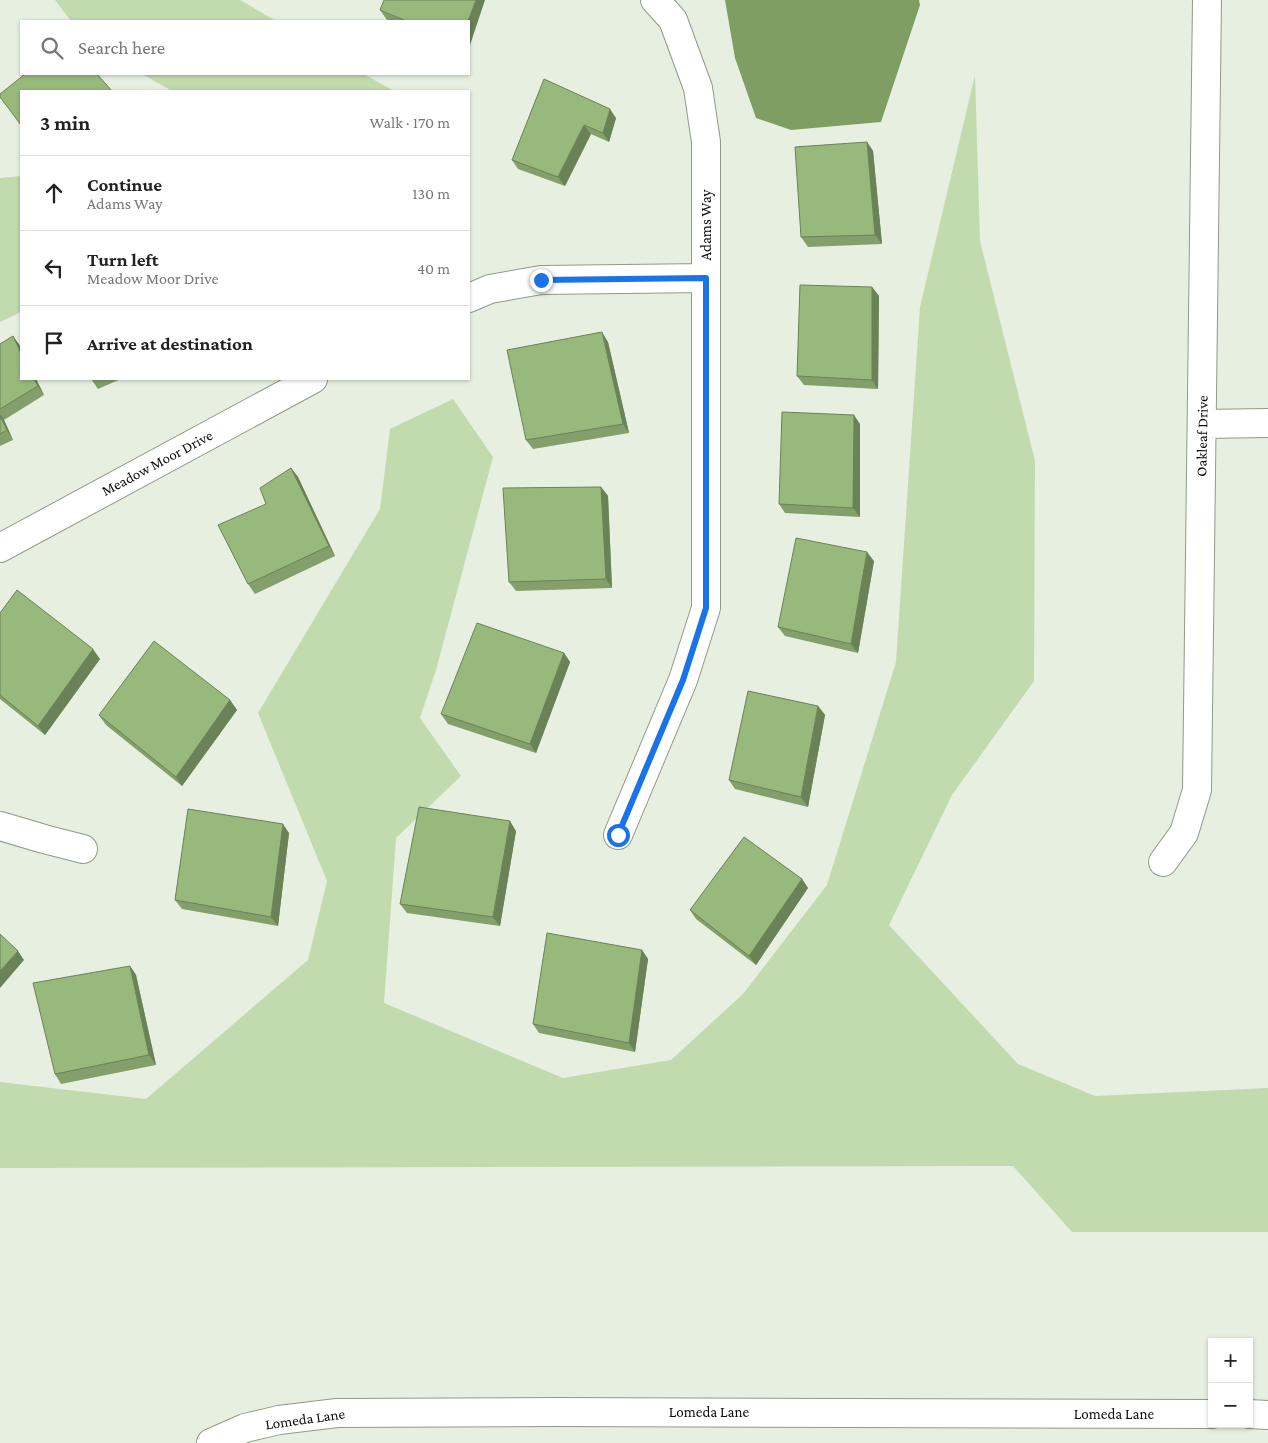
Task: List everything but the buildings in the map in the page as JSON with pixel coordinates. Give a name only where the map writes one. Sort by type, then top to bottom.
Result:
[{"type":"street","name":"Adams Way","points":[[618,835],[683,680],[706,608],[706,142],[698,88],[673,20],[655,0]]},
{"type":"street","name":"Oakleaf Drive","points":[[1163,862],[1184,833],[1197,790],[1206,0]]},
{"type":"street","points":[[470,298],[490,289],[541,280],[706,278]]},
{"type":"street","name":"Meadow Moor Drive","points":[[0,548],[311,380]]},
{"type":"street","points":[[1202,424],[1268,423]]},
{"type":"street","points":[[0,826],[83,848]]},
{"type":"street","name":"Lomeda Lane","points":[[211,1443],[245,1428],[279,1420],[337,1413],[1208,1414]]},
{"type":"street","points":[[1253,1414],[1268,1415]]},
{"type":"shaded area","points":[[55,0],[240,0],[274,20],[70,20]]},
{"type":"shaded area","points":[[725,0],[919,0],[920,5],[881,122],[791,130],[756,118],[735,58]]},
{"type":"shaded area","points":[[144,75],[366,75],[392,90],[170,90]]},
{"type":"shaded area","points":[[975,75],[980,241],[1035,461],[1034,681],[952,795],[889,925],[1018,1064],[1095,1096],[1268,1088],[1268,1232],[1072,1232],[1013,1166],[0,1168],[0,1082],[146,1099],[308,960],[327,881],[258,713],[380,509],[390,429],[453,399],[493,457],[436,670],[420,718],[461,776],[396,838],[384,1003],[563,1078],[671,1060],[743,994],[827,885],[896,662],[920,307]]},
{"type":"shaded area","points":[[20,176],[20,312],[0,322],[0,178]]},
{"type":"route","points":[[541,280],[706,278],[706,608],[683,680],[618,835]]}]
